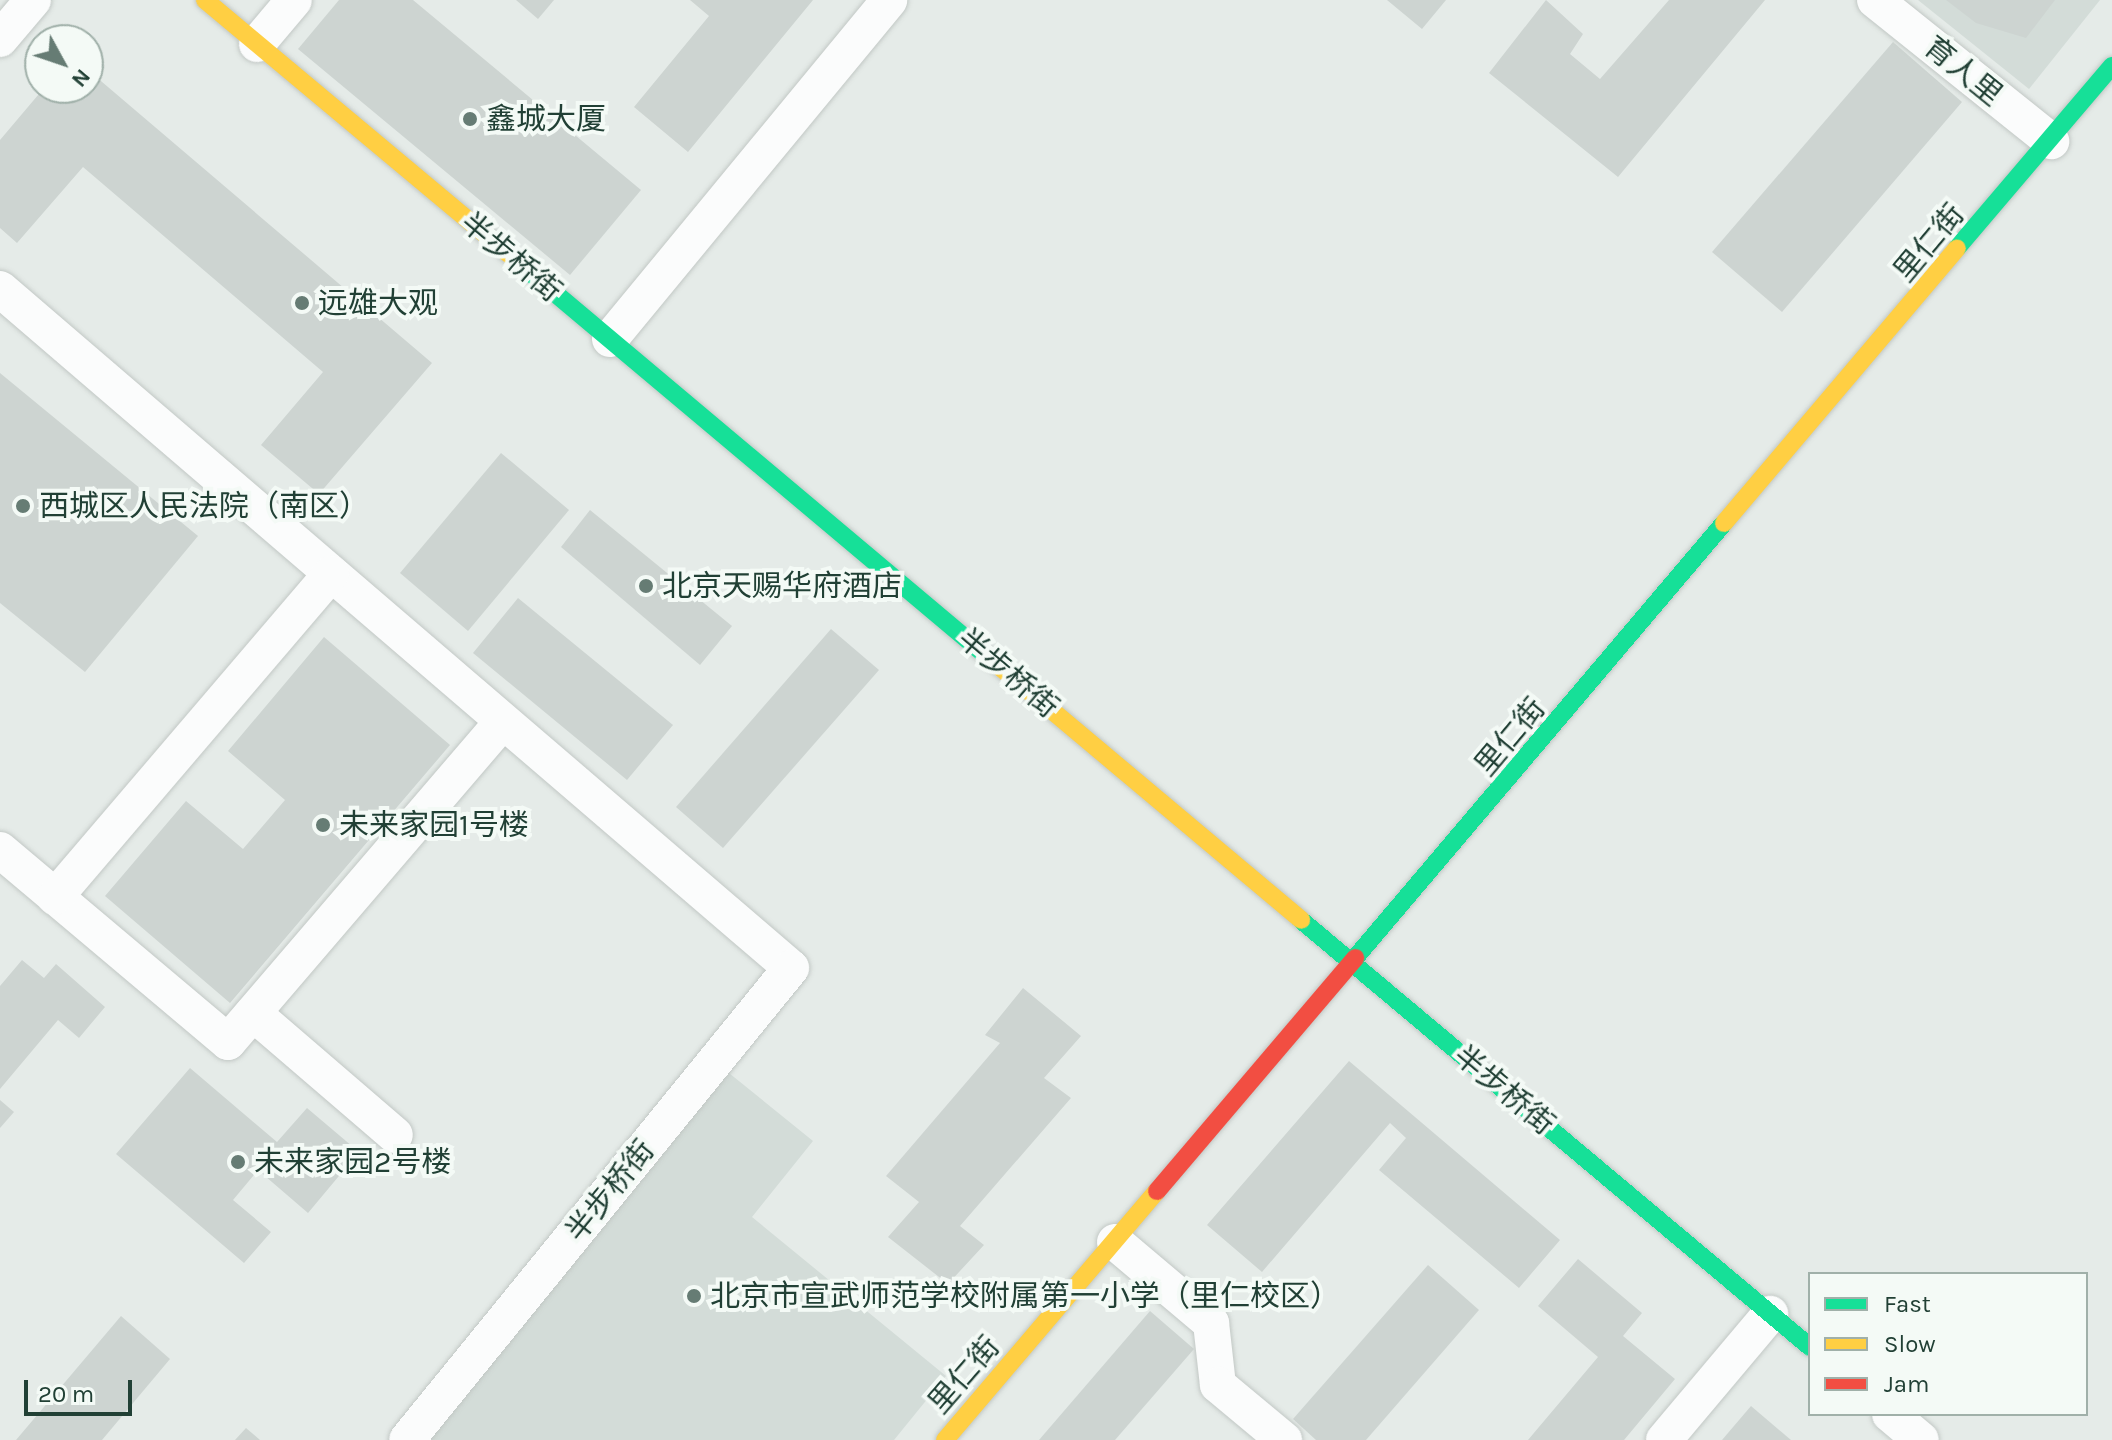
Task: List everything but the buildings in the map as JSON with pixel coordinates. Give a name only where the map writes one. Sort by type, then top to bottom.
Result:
[{"type":"street","points":[[0,39],[33,0]]},
{"type":"street","name":"半步桥街","points":[[205,0],[1808,1345]]},
{"type":"street","points":[[257,44],[294,0]]},
{"type":"street","points":[[610,339],[889,0]]},
{"type":"street","name":"育人里","points":[[1875,0],[2051,141]]},
{"type":"street","name":"里仁街","points":[[945,1440],[1354,964],[2112,66]]},
{"type":"street","name":"半步桥街","points":[[0,289],[501,724],[791,968],[407,1440]]},
{"type":"street","points":[[55,897],[331,574]]},
{"type":"street","points":[[0,850],[228,1042],[501,724]]},
{"type":"street","points":[[253,1013],[395,1135]]},
{"type":"street","points":[[1115,1242],[1211,1323],[1218,1385],[1284,1440]]},
{"type":"street","points":[[1664,1440],[1770,1314]]},
{"type":"street","points":[[1892,1416],[1921,1440]]},
{"type":"shaded area","points":[[1918,0],[2100,0],[2029,89]]},
{"type":"shaded area","name":"北京市宣武师范学校附属第一小学（里仁校区）","points":[[724,1069],[813,1141],[752,1217],[946,1376],[894,1440],[423,1440]]},
{"type":"traffic: fast","points":[[1957,248],[2112,66]]},
{"type":"traffic: fast","points":[[512,257],[994,662]]},
{"type":"traffic: fast","points":[[1355,958],[1724,523]]},
{"type":"traffic: fast","points":[[1301,920],[1808,1345]]},
{"type":"traffic: slow","points":[[205,0],[512,257]]},
{"type":"traffic: slow","points":[[1724,523],[1957,248]]},
{"type":"traffic: slow","points":[[994,662],[1301,920]]},
{"type":"traffic: slow","points":[[945,1440],[1157,1191]]},
{"type":"traffic: jam","points":[[1157,1191],[1355,958]]},
{"type":"place","name":"鑫城大厦","points":[[470,119]]},
{"type":"place","name":"远雄大观","points":[[302,303]]},
{"type":"place","name":"西城区人民法院（南区）","points":[[23,506]]},
{"type":"place","name":"北京天赐华府酒店","points":[[646,586]]},
{"type":"place","name":"未来家园1号楼","points":[[323,825]]},
{"type":"place","name":"未来家园2号楼","points":[[238,1162]]},
{"type":"place","name":"北京市宣武师范学校附属第一小学（里仁校区）","points":[[694,1296]]}]
